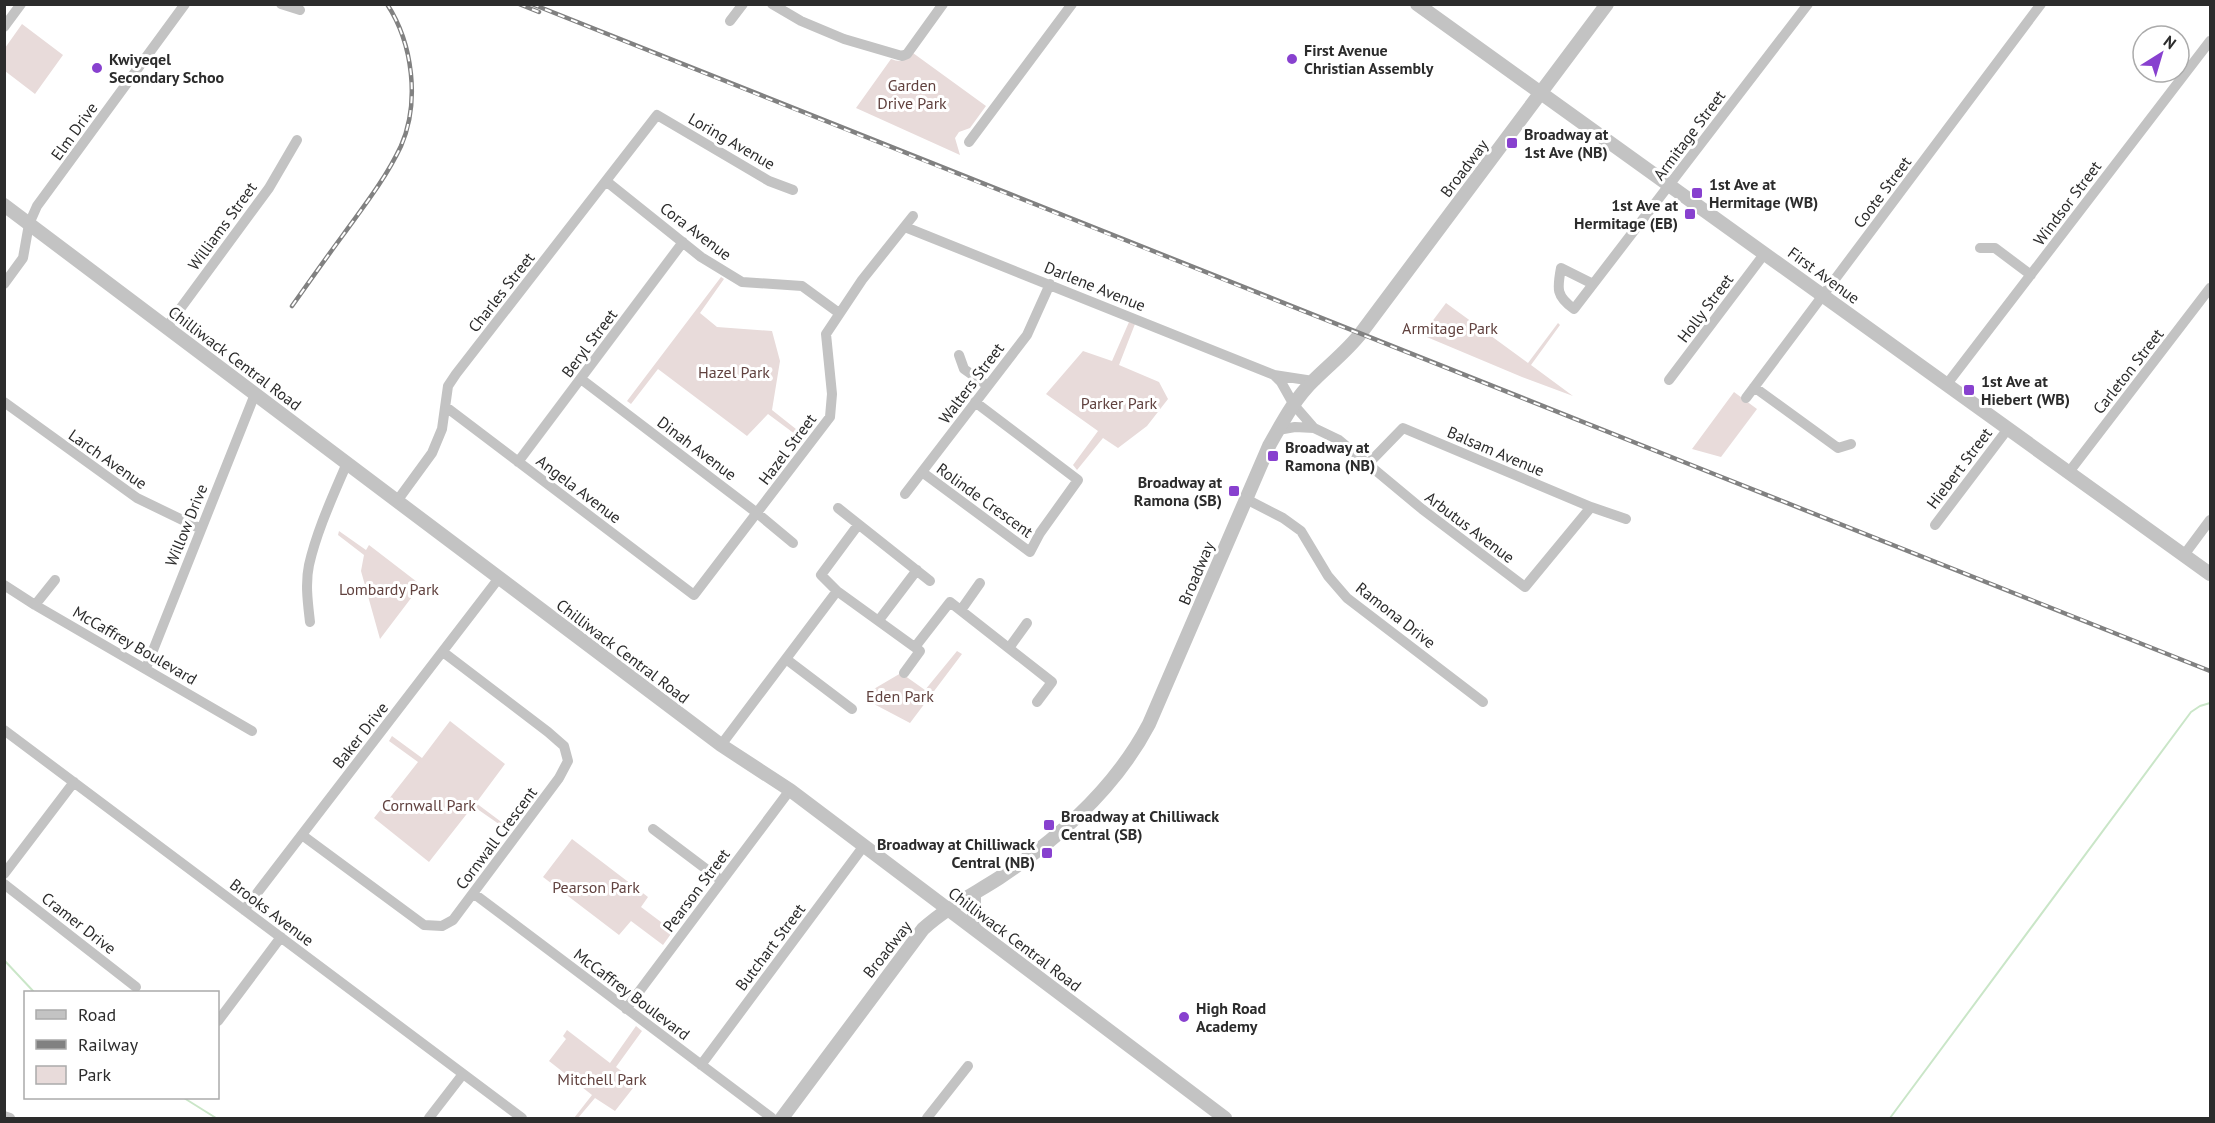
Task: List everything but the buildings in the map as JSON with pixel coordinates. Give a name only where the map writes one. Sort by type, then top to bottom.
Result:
[{"type":"street","points":[[5,24],[21,4]]},
{"type":"street","name":"Elm Drive","points":[[4,284],[22,258],[29,224],[37,206],[185,4]]},
{"type":"street","points":[[281,4],[300,10]]},
{"type":"street","points":[[730,21],[743,4]]},
{"type":"street","points":[[772,4],[801,21],[844,39],[902,56],[907,54],[943,4]]},
{"type":"street","points":[[969,142],[1072,4]]},
{"type":"street","name":"First Avenue","points":[[1417,4],[2211,574]]},
{"type":"street","name":"Broadway","points":[[782,1119],[917,936],[932,921],[1018,865],[1065,826],[1126,763],[1149,724],[1278,430],[1313,381],[1352,345],[1607,4]]},
{"type":"street","name":"Armitage Street","points":[[1593,284],[1808,4]]},
{"type":"street","name":"Coote Street","points":[[1746,398],[2041,4]]},
{"type":"street","name":"Windsor Street","points":[[1947,384],[2211,40]]},
{"type":"street","name":"Charles Street","points":[[397,501],[432,453],[442,429],[448,386],[456,374],[657,115]]},
{"type":"street","name":"Loring Avenue","points":[[657,115],[769,182],[793,190]]},
{"type":"street","name":"Williams Street","points":[[166,328],[269,188],[297,140]]},
{"type":"street","name":"Cora Avenue","points":[[606,181],[701,256],[742,282],[802,286],[839,313]]},
{"type":"street","name":"Chilliwack Central Road","points":[[4,205],[721,745],[790,790],[1225,1119]]},
{"type":"street","name":"Hazel Street","points":[[694,595],[830,417],[832,394],[826,334],[862,280],[913,216]]},
{"type":"street","name":"Darlene Avenue","points":[[905,227],[1274,375],[1313,381]]},
{"type":"street","name":"Beryl Street","points":[[518,462],[683,242]]},
{"type":"street","points":[[1980,248],[1995,248],[2031,275]]},
{"type":"street","name":"Holly Street","points":[[1669,380],[1765,253]]},
{"type":"street","name":"Walters Street","points":[[905,494],[1027,335],[1050,284]]},
{"type":"street","name":"Carleton Street","points":[[2069,472],[2211,288]]},
{"type":"street","points":[[959,355],[964,369],[988,386]]},
{"type":"street","points":[[1274,375],[1281,382],[1294,405]]},
{"type":"street","name":"Dinah Avenue","points":[[581,379],[793,543]]},
{"type":"street","points":[[1754,387],[1838,448],[1851,444]]},
{"type":"street","name":"Willow Drive","points":[[146,668],[255,394]]},
{"type":"street","name":"Larch Avenue","points":[[4,402],[137,498],[201,529]]},
{"type":"street","name":"Rolinde Crescent","points":[[922,472],[1030,552],[1040,532],[1078,480],[975,402]]},
{"type":"street","name":"Arbutus Avenue","points":[[1294,405],[1314,428]]},
{"type":"street","name":"Angela Avenue","points":[[446,407],[694,595]]},
{"type":"street","name":"Arbutus Avenue","points":[[1278,430],[1295,427],[1314,428],[1339,440],[1422,509],[1525,587],[1591,507]]},
{"type":"street","name":"Balsam Avenue","points":[[1368,464],[1403,428],[1591,507],[1626,519]]},
{"type":"street","name":"Hiebert Street","points":[[1935,525],[2007,429]]},
{"type":"street","points":[[310,622],[307,600],[309,566],[325,517],[347,463]]},
{"type":"street","name":"Ramona Drive","points":[[1246,500],[1283,518],[1300,531],[1328,576],[1347,598],[1483,702]]},
{"type":"street","points":[[838,508],[930,581]]},
{"type":"street","points":[[2184,555],[2211,520]]},
{"type":"street","points":[[858,525],[821,575],[837,591],[920,651],[904,673]]},
{"type":"street","points":[[879,620],[917,570]]},
{"type":"street","name":"Baker Drive","points":[[244,910],[500,578]]},
{"type":"street","points":[[35,605],[55,580]]},
{"type":"street","points":[[961,610],[980,583]]},
{"type":"street","name":"McCaffrey Boulevard","points":[[4,585],[252,731]]},
{"type":"street","points":[[721,745],[837,591]]},
{"type":"street","points":[[915,647],[950,602],[1052,682],[1038,702]]},
{"type":"street","points":[[1009,648],[1027,623]]},
{"type":"street","name":"Cornwall Crescent","points":[[302,835],[424,925],[442,926],[453,920],[559,778],[568,761],[564,746],[548,732],[442,652]]},
{"type":"street","points":[[786,659],[852,709]]},
{"type":"street","name":"Brooks Avenue","points":[[4,730],[522,1119]]},
{"type":"street","points":[[4,874],[74,782]]},
{"type":"street","name":"Pearson Street","points":[[626,1009],[790,790]]},
{"type":"street","points":[[653,829],[722,881]]},
{"type":"street","name":"Butchart Street","points":[[701,1065],[864,847]]},
{"type":"street","name":"Cramer Drive","points":[[4,884],[136,987]]},
{"type":"street","name":"McCaffrey Boulevard","points":[[473,893],[772,1119]]},
{"type":"street","points":[[974,894],[974,928]]},
{"type":"street","points":[[219,1020],[281,937]]},
{"type":"street","points":[[927,1119],[968,1066]]},
{"type":"street","points":[[429,1119],[463,1074]]},
{"type":"street","points":[[4,1116],[10,1119]]},
{"type":"green space","points":[[22,24],[63,55],[35,94],[5,71],[5,48]]},
{"type":"green space","name":"Garden Drive Park","points":[[913,53],[986,106],[970,128],[959,132],[955,138],[960,155],[856,108],[891,59],[903,60]]},
{"type":"green space","name":"Hazel Park","points":[[721,277],[724,279],[700,313],[717,327],[772,331],[780,361],[772,410],[806,437],[803,440],[768,414],[747,436],[658,369],[631,404],[627,401]]},
{"type":"green space","name":"Armitage Park","points":[[1446,303],[1528,363],[1558,323],[1560,325],[1531,365],[1573,396],[1422,335]]},
{"type":"green space","name":"Parker Park","points":[[1129,322],[1135,324],[1119,365],[1159,382],[1168,399],[1147,426],[1118,448],[1103,438],[1077,470],[1073,465],[1098,431],[1046,394],[1083,351],[1112,361]]},
{"type":"green space","points":[[1734,392],[1757,409],[1721,457],[1692,449]]},
{"type":"green space","name":"Lombardy Park","points":[[339,531],[366,550],[369,545],[421,585],[380,639],[361,571],[364,555],[338,535]]},
{"type":"green space","name":"Eden Park","points":[[957,651],[962,654],[910,723],[872,703],[867,693],[901,673],[925,690]]},
{"type":"green space","name":"Cornwall Park","points":[[450,721],[505,764],[476,803],[508,827],[506,829],[473,806],[429,862],[374,818],[418,762],[389,741],[392,736],[422,758]]},
{"type":"green space","name":"Pearson Park","points":[[572,839],[648,897],[641,907],[673,931],[663,945],[631,921],[619,935],[543,877]]},
{"type":"green space","name":"Mitchell Park","points":[[636,1026],[642,1031],[616,1067],[637,1083],[615,1111],[595,1098],[578,1118],[574,1118],[592,1095],[549,1061],[566,1039],[563,1036],[567,1030],[610,1063]]},
{"type":"waterway","points":[[1890,1118],[2191,712],[2210,703]]},
{"type":"waterway","points":[[4,960],[33,991]]},
{"type":"waterway","points":[[186,1099],[216,1118]]},
{"type":"railway","points":[[292,306],[382,181],[401,146],[407,129],[412,92],[408,55],[403,37],[387,4]]},
{"type":"railway","points":[[519,4],[539,12]]},
{"type":"railway","points":[[532,4],[2210,671]]},
{"type":"place","name":"First Avenue Christian Assembly","points":[[1292,59]]},
{"type":"place","name":"Kwiyeqel Secondary Schoo","points":[[97,68]]},
{"type":"place","name":"Broadway at 1st Ave (NB)","points":[[1512,143]]},
{"type":"place","name":"1st Ave at Hermitage (WB)","points":[[1697,193]]},
{"type":"place","name":"1st Ave at Hermitage (EB)","points":[[1690,214]]},
{"type":"place","name":"1st Ave at Hiebert (WB)","points":[[1969,390]]},
{"type":"place","name":"Broadway at Ramona (NB)","points":[[1273,456]]},
{"type":"place","name":"Broadway at Ramona (SB)","points":[[1234,491]]},
{"type":"place","name":"Broadway at Chilliwack Central (SB)","points":[[1049,825]]},
{"type":"place","name":"Broadway at Chilliwack Central (NB)","points":[[1047,853]]},
{"type":"place","name":"High Road Academy","points":[[1184,1017]]}]
